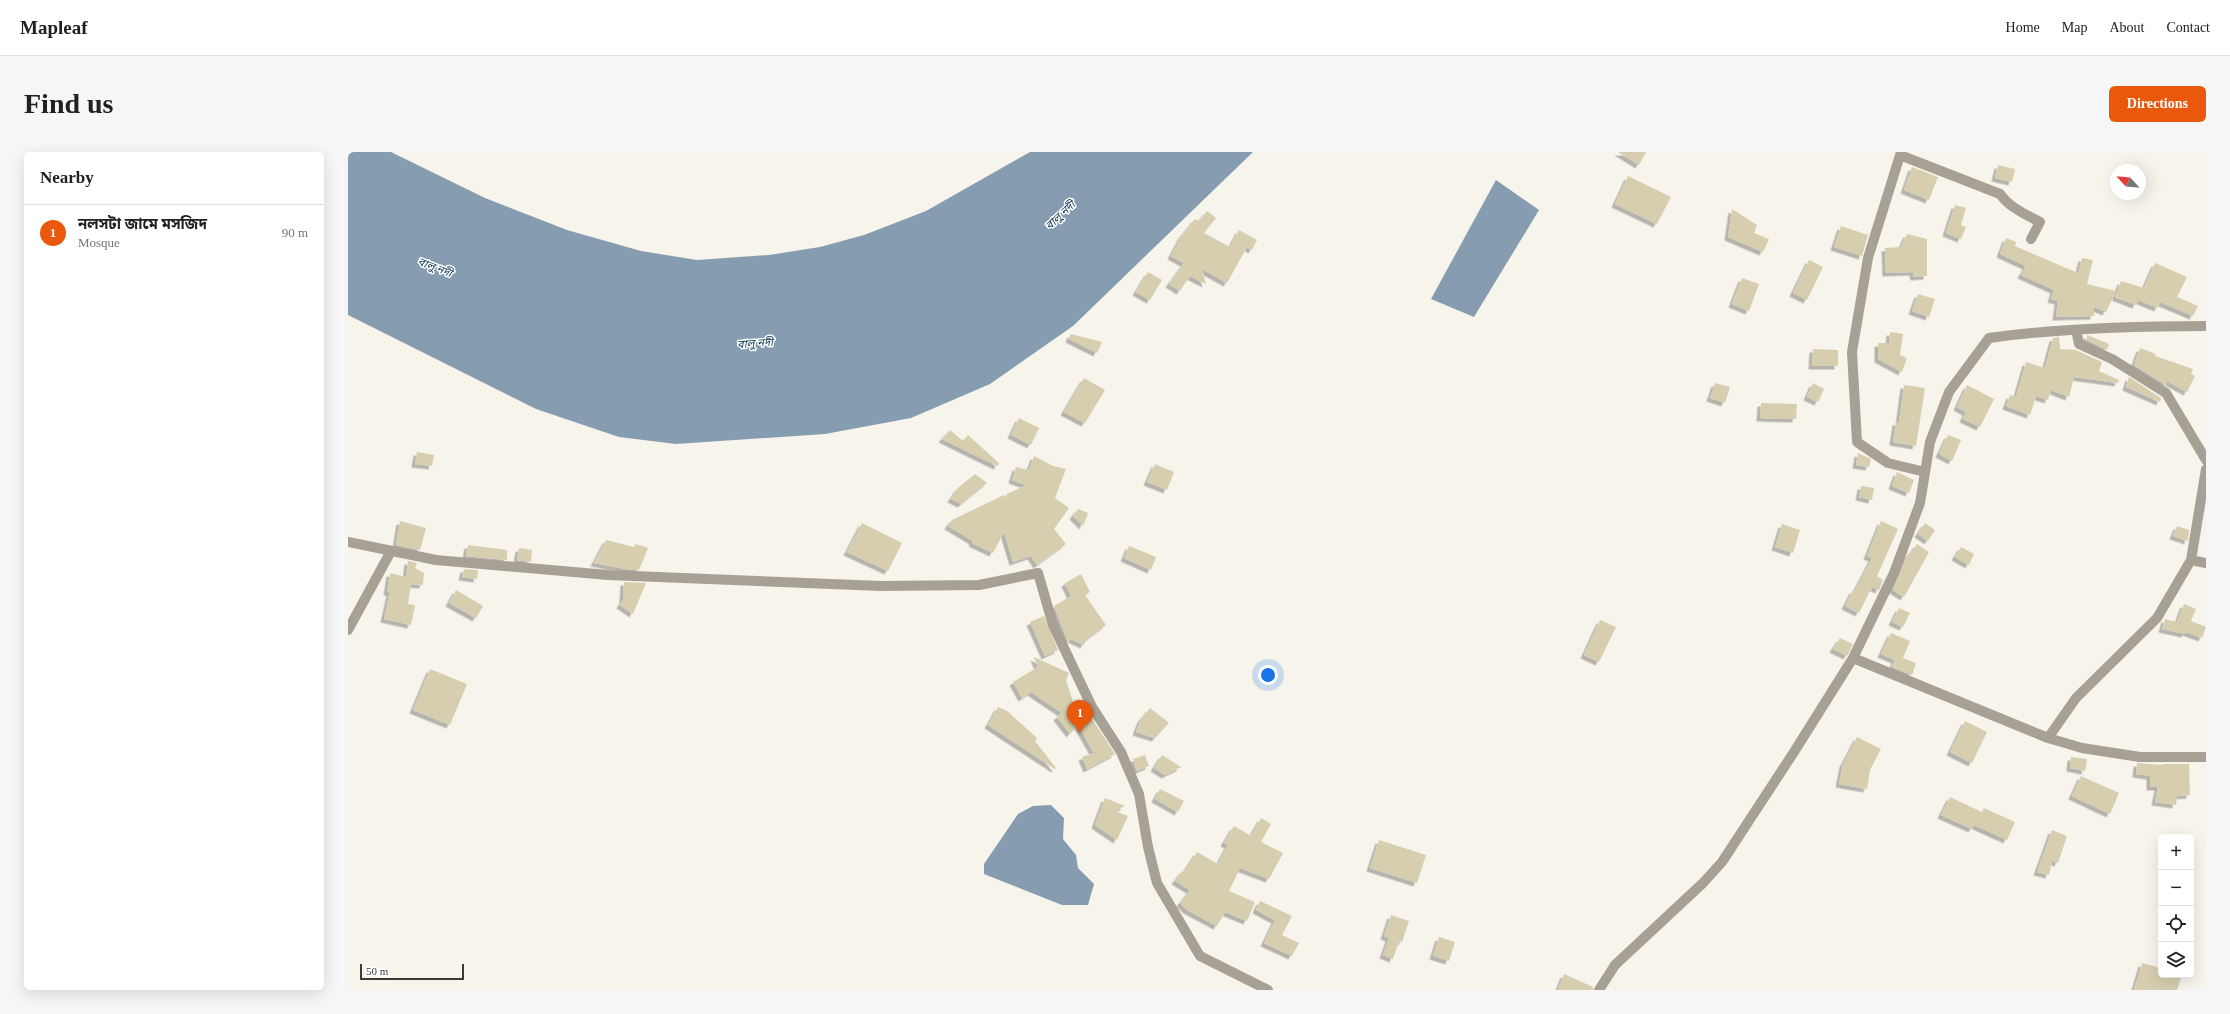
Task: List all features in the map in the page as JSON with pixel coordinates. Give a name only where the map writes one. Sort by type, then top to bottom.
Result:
[{"type":"street","points":[[1925,472],[1888,463],[1857,442],[1852,352],[1868,258],[1901,154],[2000,194],[2006,202],[2014,208],[2040,222],[2031,239]]},
{"type":"street","points":[[1599,990],[1615,965],[1703,883],[1722,862],[1853,658],[1894,573],[1920,503],[1930,442],[1949,392],[1989,338],[2028,333],[2131,326],[2206,326]]},
{"type":"street","points":[[2076,330],[2079,344],[2112,359],[2166,393],[2206,460]]},
{"type":"street","points":[[2048,738],[2076,698],[2110,661],[2157,618],[2191,560],[2206,469]]},
{"type":"street","points":[[348,542],[436,560],[608,575],[881,586],[979,585],[1038,573],[1053,625],[1092,708],[1121,752],[1139,794],[1148,848],[1157,883],[1200,956],[1268,990]]},
{"type":"street","points":[[348,630],[391,551]]},
{"type":"street","points":[[2191,560],[2206,563]]},
{"type":"street","points":[[1853,658],[2048,738],[2082,748],[2140,757],[2206,756]]},
{"type":"water","name":"বালু নদী","points":[[348,152],[391,152],[485,198],[567,230],[641,251],[697,260],[769,255],[820,247],[864,235],[926,211],[1030,152],[1253,152],[1073,326],[990,384],[911,418],[825,434],[676,444],[619,437],[536,409],[348,315]]},
{"type":"water","points":[[1496,180],[1539,210],[1474,317],[1431,299]]},
{"type":"water","points":[[1051,805],[1064,818],[1063,839],[1076,855],[1078,868],[1094,884],[1088,905],[1062,905],[984,874],[984,864],[1018,814],[1033,806]]},
{"type":"building","points":[[1618,152],[1646,152],[1639,165]]},
{"type":"building","points":[[1998,165],[2015,169],[2012,182],[1995,178]]},
{"type":"building","points":[[1912,167],[1938,177],[1929,200],[1904,190]]},
{"type":"building","points":[[1628,176],[1671,197],[1657,224],[1615,204]]},
{"type":"building","points":[[1955,205],[1966,208],[1961,225],[1966,227],[1961,239],[1946,233]]},
{"type":"building","points":[[1732,209],[1757,225],[1754,233],[1769,239],[1763,252],[1728,237]]},
{"type":"building","points":[[1207,211],[1216,218],[1204,233],[1230,247],[1239,230],[1257,240],[1252,250],[1247,247],[1227,283],[1202,269],[1206,284],[1190,276],[1180,291],[1169,284],[1184,263],[1171,256],[1182,235],[1195,219],[1199,221]]},
{"type":"building","points":[[1841,226],[1868,235],[1862,256],[1834,247]]},
{"type":"building","points":[[1907,234],[1927,239],[1927,276],[1914,277],[1913,272],[1886,273],[1885,248],[1901,247]]},
{"type":"building","points":[[2006,238],[2016,242],[2015,246],[2017,247],[2078,273],[2082,258],[2093,260],[2087,284],[2116,291],[2106,312],[2094,307],[2094,316],[2056,317],[2058,301],[2051,299],[2054,290],[2021,275],[2026,266],[2000,254]]},
{"type":"building","points":[[1809,260],[1823,267],[1807,300],[1793,293]]},
{"type":"building","points":[[2155,263],[2187,277],[2177,297],[2198,306],[2193,316],[2160,302],[2158,308],[2138,300],[2136,305],[2115,297],[2121,281],[2144,288]]},
{"type":"building","points":[[1148,272],[1162,280],[1150,300],[1136,292]]},
{"type":"building","points":[[1742,278],[1759,284],[1749,311],[1732,304]]},
{"type":"building","points":[[1918,294],[1935,299],[1929,317],[1912,311]]},
{"type":"building","points":[[1890,332],[1903,334],[1900,355],[1907,358],[1902,372],[1878,359],[1878,343],[1889,343]]},
{"type":"building","points":[[1071,334],[1102,342],[1097,353],[1069,339]]},
{"type":"building","points":[[2087,335],[2109,344],[2107,350],[2087,340]]},
{"type":"building","points":[[2059,337],[2060,349],[2076,350],[2102,362],[2099,371],[2119,380],[2118,383],[2074,377],[2069,397],[2051,390],[2048,400],[2036,396],[2030,415],[2006,406],[2010,395],[2016,397],[2026,362],[2045,368],[2053,338]]},
{"type":"building","points":[[2140,348],[2156,354],[2155,356],[2193,369],[2191,374],[2195,376],[2187,392],[2167,381],[2166,385],[2134,365]]},
{"type":"building","points":[[1813,349],[1838,350],[1838,366],[1812,366]]},
{"type":"building","points":[[2129,377],[2161,398],[2160,402],[2126,387]]},
{"type":"building","points":[[1084,378],[1105,390],[1085,423],[1064,412]]},
{"type":"building","points":[[1715,383],[1730,387],[1725,403],[1710,398]]},
{"type":"building","points":[[1813,383],[1824,389],[1818,402],[1807,397]]},
{"type":"building","points":[[1904,385],[1925,388],[1916,446],[1893,442],[1896,422],[1899,422]]},
{"type":"building","points":[[1967,385],[1994,399],[1980,427],[1963,419],[1966,412],[1957,407]]},
{"type":"building","points":[[1761,403],[1797,404],[1796,419],[1760,418]]},
{"type":"building","points":[[1019,418],[1039,428],[1031,445],[1011,435]]},
{"type":"building","points":[[950,430],[963,441],[968,435],[999,463],[997,466],[942,439]]},
{"type":"building","points":[[1948,435],[1961,440],[1952,461],[1939,454]]},
{"type":"building","points":[[417,452],[434,455],[432,466],[415,464]]},
{"type":"building","points":[[1858,453],[1871,459],[1869,467],[1856,465]]},
{"type":"building","points":[[1034,456],[1053,466],[1066,469],[1055,498],[1069,508],[1054,529],[1066,544],[1037,565],[1031,556],[1013,562],[1004,532],[993,553],[972,543],[973,541],[948,526],[952,520],[1004,495],[1006,497],[1007,494],[1026,485],[1012,480],[1016,467],[1029,470]]},
{"type":"building","points":[[1155,464],[1174,472],[1167,490],[1147,482]]},
{"type":"building","points":[[1897,472],[1914,480],[1909,493],[1892,486]]},
{"type":"building","points":[[975,474],[987,483],[961,504],[951,499],[958,488]]},
{"type":"building","points":[[1861,486],[1874,488],[1872,500],[1859,497]]},
{"type":"building","points":[[1078,509],[1088,513],[1083,526],[1073,516]]},
{"type":"building","points":[[400,521],[426,528],[420,550],[396,545]]},
{"type":"building","points":[[1881,521],[1898,529],[1877,576],[1883,580],[1879,590],[1872,587],[1859,613],[1845,606],[1853,590],[1855,591],[1872,558],[1867,556]]},
{"type":"building","points":[[862,523],[902,543],[888,571],[847,552]]},
{"type":"building","points":[[1925,523],[1935,530],[1928,541],[1918,534]]},
{"type":"building","points":[[1782,524],[1800,530],[1793,553],[1775,547]]},
{"type":"building","points":[[2177,526],[2189,530],[2188,541],[2173,536]]},
{"type":"building","points":[[606,540],[634,547],[636,544],[648,548],[639,570],[594,563]]},
{"type":"building","points":[[1917,544],[1929,552],[1904,597],[1893,590],[1908,553],[1910,554]]},
{"type":"building","points":[[468,545],[507,550],[507,560],[466,556]]},
{"type":"building","points":[[1129,546],[1156,557],[1151,570],[1124,558]]},
{"type":"building","points":[[1961,547],[1974,554],[1969,565],[1955,557]]},
{"type":"building","points":[[519,548],[532,550],[531,562],[517,560]]},
{"type":"building","points":[[408,561],[417,563],[415,568],[424,573],[423,585],[411,584],[408,604],[415,605],[411,625],[384,619],[390,592],[387,592],[390,573],[406,577]]},
{"type":"building","points":[[464,569],[478,570],[477,579],[462,577]]},
{"type":"building","points":[[1081,574],[1090,592],[1085,595],[1106,625],[1086,640],[1084,645],[1071,639],[1068,642],[1054,606],[1071,596],[1065,583]]},
{"type":"building","points":[[624,582],[646,583],[633,614],[620,605],[623,600]]},
{"type":"building","points":[[456,590],[483,606],[476,618],[449,603]]},
{"type":"building","points":[[2184,604],[2196,609],[2191,621],[2206,627],[2202,638],[2186,632],[2185,634],[2162,629],[2165,619],[2177,622]]},
{"type":"building","points":[[1899,608],[1910,613],[1903,627],[1892,622]]},
{"type":"building","points":[[1044,616],[1058,650],[1045,656],[1030,622]]},
{"type":"building","points":[[1600,620],[1616,627],[1599,662],[1584,655]]},
{"type":"building","points":[[1891,633],[1910,641],[1903,658],[1916,663],[1912,675],[1892,667],[1895,660],[1881,654]]},
{"type":"building","points":[[1840,638],[1853,644],[1847,656],[1833,649]]},
{"type":"building","points":[[1034,657],[1069,673],[1066,680],[1078,717],[1087,711],[1115,754],[1087,769],[1082,757],[1094,753],[1078,725],[1070,734],[1057,717],[1062,713],[1031,692],[1022,698],[1013,682],[1038,667]]},
{"type":"building","points":[[430,669],[467,684],[450,725],[413,710]]},
{"type":"building","points":[[998,707],[1007,711],[1037,738],[1035,741],[1056,768],[1055,769],[988,725]]},
{"type":"building","points":[[1150,708],[1169,723],[1155,738],[1136,732],[1141,719]]},
{"type":"building","points":[[1965,721],[1987,732],[1972,763],[1950,752]]},
{"type":"building","points":[[1857,737],[1881,749],[1870,770],[1867,789],[1839,784],[1843,764]]},
{"type":"building","points":[[1145,755],[1149,766],[1137,771],[1133,759]]},
{"type":"building","points":[[1162,755],[1181,767],[1165,775],[1154,768]]},
{"type":"building","points":[[2071,757],[2087,759],[2085,771],[2070,768]]},
{"type":"building","points":[[2137,763],[2163,765],[2189,764],[2190,795],[2177,796],[2176,805],[2155,802],[2158,787],[2150,787],[2150,776],[2136,774]]},
{"type":"building","points":[[2081,776],[2119,793],[2110,814],[2072,796]]},
{"type":"building","points":[[1160,789],[1184,801],[1178,812],[1155,799]]},
{"type":"building","points":[[1950,797],[1982,812],[1984,808],[2015,822],[2007,840],[1974,825],[1972,829],[1941,815]]},
{"type":"building","points":[[1105,798],[1125,806],[1115,811],[1128,816],[1117,840],[1095,825]]},
{"type":"building","points":[[1261,818],[1271,824],[1261,842],[1283,853],[1269,879],[1240,868],[1229,891],[1255,902],[1247,921],[1225,912],[1217,926],[1187,910],[1180,903],[1190,890],[1175,881],[1182,871],[1184,872],[1197,852],[1218,864],[1228,845],[1224,843],[1234,826],[1251,836]]},
{"type":"building","points":[[2052,830],[2067,836],[2058,863],[2052,861],[2049,875],[2037,872]]},
{"type":"building","points":[[1379,840],[1426,855],[1417,883],[1370,868]]},
{"type":"building","points":[[1260,901],[1292,916],[1282,935],[1299,943],[1292,956],[1264,943],[1275,920],[1256,910]]},
{"type":"building","points":[[1391,915],[1409,921],[1402,942],[1399,941],[1393,959],[1383,955],[1389,938],[1384,936]]},
{"type":"building","points":[[1439,937],[1455,942],[1449,961],[1433,956]]},
{"type":"building","points":[[2142,963],[2158,967],[2158,978],[2181,978],[2177,990],[2134,990]]},
{"type":"building","points":[[1564,974],[1593,987],[1593,990],[1558,990]]},
{"type":"place","name":"নলসটা জামে মসজিদ","points":[[1080,733]]}]
